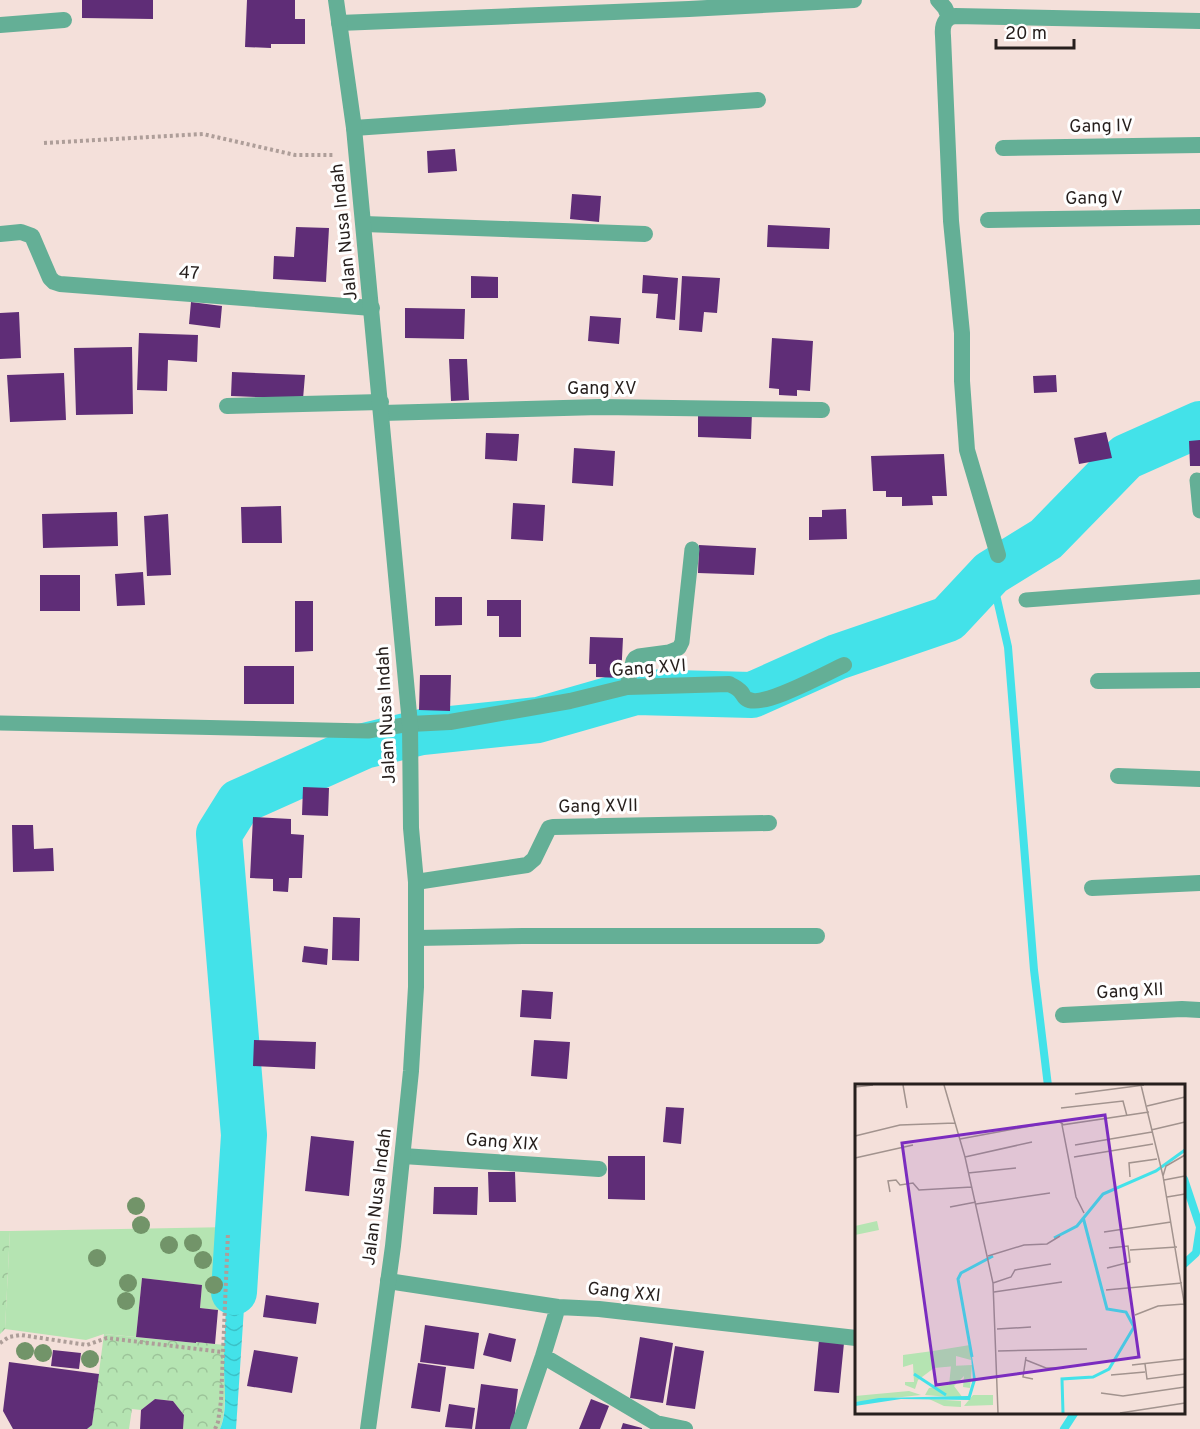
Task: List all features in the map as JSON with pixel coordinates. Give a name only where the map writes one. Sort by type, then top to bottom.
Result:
[{"type":"street","name":"Jalan Nusa Indah","points":[[336,0],[354,128],[381,407],[410,728],[411,828],[416,882],[417,938],[413,1050],[393,1246],[368,1429]]},
{"type":"street","points":[[339,23],[854,0]]},
{"type":"street","points":[[938,0],[949,17]]},
{"type":"street","points":[[949,17],[1200,21]]},
{"type":"street","points":[[949,17],[942,28],[942,36],[951,221],[962,333],[962,381],[967,450],[998,555]]},
{"type":"street","points":[[0,25],[64,20]]},
{"type":"street","points":[[354,128],[758,100]]},
{"type":"street","name":"Gang IV","points":[[1003,148],[1200,145]]},
{"type":"street","name":"Gang V","points":[[988,220],[1200,217]]},
{"type":"street","points":[[364,224],[645,234]]},
{"type":"street","name":"47","points":[[0,234],[21,232],[32,236],[50,278],[60,284],[372,308]]},
{"type":"street","name":"Gang XV","points":[[227,406],[822,410]]},
{"type":"street","name":"Gang XVI","points":[[410,728],[570,702],[627,687],[729,684],[754,702],[763,701],[844,665]]},
{"type":"street","points":[[1098,681],[1200,680]]},
{"type":"street","points":[[1118,776],[1200,779]]},
{"type":"street","name":"Gang XVII","points":[[416,882],[527,866],[534,859],[549,828],[553,827],[769,823]]},
{"type":"street","points":[[1092,888],[1200,883]]},
{"type":"street","points":[[417,938],[817,936]]},
{"type":"street","name":"Gang XII","points":[[1063,1016],[1200,1010]]},
{"type":"street","name":"Gang XIX","points":[[403,1156],[599,1169]]},
{"type":"street","name":"Gang XXI","points":[[388,1281],[558,1307],[599,1309],[855,1338]]},
{"type":"street","points":[[518,1429],[558,1307]]},
{"type":"street","points":[[543,1356],[657,1423],[685,1429]]},
{"type":"lane","points":[[1197,480],[1200,511]]},
{"type":"lane","points":[[627,687],[635,657],[669,652],[679,648],[682,642],[692,549]]},
{"type":"lane","points":[[1026,600],[1200,587]]},
{"type":"lane","points":[[0,723],[368,731],[410,728]]},
{"type":"path","points":[[44,143],[203,134],[295,155],[357,156]]},
{"type":"path","points":[[215,1429],[219,1422],[221,1401],[228,1232]]},
{"type":"path","points":[[0,1343],[9,1337],[21,1335],[87,1345],[107,1338],[222,1352]]},
{"type":"green space","points":[[232,1227],[226,1311],[200,1308],[202,1285],[142,1278],[136,1337],[104,1334],[86,1340],[5,1329],[10,1231]]},
{"type":"green space","points":[[0,1231],[10,1231],[5,1329],[0,1334]]},
{"type":"green space","points":[[104,1334],[225,1345],[225,1400],[220,1429],[183,1429],[184,1415],[173,1401],[155,1399],[141,1410],[132,1409],[129,1429],[87,1429],[92,1424]]},
{"type":"water","points":[[232,1227],[246,1229],[244,1308],[236,1429],[220,1429],[225,1406],[225,1330]]},
{"type":"building","points":[[82,0],[153,0],[153,19],[82,18]]},
{"type":"building","points":[[247,0],[295,0],[295,19],[305,19],[305,44],[271,44],[271,48],[245,47]]},
{"type":"building","points":[[455,149],[457,171],[428,173],[427,151]]},
{"type":"building","points":[[572,194],[601,196],[599,222],[570,219]]},
{"type":"building","points":[[768,225],[830,228],[829,249],[767,247]]},
{"type":"building","points":[[296,227],[329,228],[326,282],[273,279],[274,256],[294,257]]},
{"type":"building","points":[[643,275],[678,278],[675,320],[656,318],[658,294],[642,293]]},
{"type":"building","points":[[471,276],[498,277],[498,298],[471,298]]},
{"type":"building","points":[[682,276],[720,278],[717,313],[704,312],[702,332],[679,330]]},
{"type":"building","points":[[191,302],[222,306],[220,328],[189,324]]},
{"type":"building","points":[[405,308],[465,309],[464,339],[405,338]]},
{"type":"building","points":[[19,312],[21,358],[0,359],[0,313]]},
{"type":"building","points":[[590,316],[621,318],[619,344],[588,341]]},
{"type":"building","points":[[139,333],[198,335],[197,362],[168,360],[167,391],[137,390]]},
{"type":"building","points":[[772,338],[813,341],[810,391],[797,390],[797,396],[779,395],[779,389],[769,388]]},
{"type":"building","points":[[132,347],[133,414],[76,415],[74,348]]},
{"type":"building","points":[[449,359],[467,359],[469,400],[451,401]]},
{"type":"building","points":[[232,372],[305,375],[303,399],[231,396]]},
{"type":"building","points":[[64,373],[66,420],[10,422],[7,375]]},
{"type":"building","points":[[1056,375],[1057,392],[1034,393],[1033,376]]},
{"type":"building","points":[[698,411],[752,412],[751,439],[698,437]]},
{"type":"building","points":[[1106,432],[1112,458],[1079,464],[1074,438]]},
{"type":"building","points":[[486,433],[519,434],[517,461],[485,459]]},
{"type":"building","points":[[1200,440],[1200,466],[1190,466],[1189,441]]},
{"type":"building","points":[[574,448],[615,451],[613,486],[572,483]]},
{"type":"building","points":[[944,454],[947,496],[932,496],[933,505],[902,506],[902,497],[886,497],[886,491],[873,491],[871,456]]},
{"type":"building","points":[[513,503],[545,505],[543,541],[511,539]]},
{"type":"building","points":[[281,506],[282,543],[242,543],[241,507]]},
{"type":"building","points":[[846,509],[847,539],[809,540],[809,517],[822,517],[822,510]]},
{"type":"building","points":[[117,512],[118,546],[43,548],[42,514]]},
{"type":"building","points":[[168,514],[171,575],[147,576],[144,516]]},
{"type":"building","points":[[699,545],[756,548],[754,575],[698,573]]},
{"type":"building","points":[[143,572],[145,605],[117,606],[115,574]]},
{"type":"building","points":[[40,575],[80,575],[80,611],[40,611]]},
{"type":"building","points":[[435,597],[462,597],[462,625],[435,626]]},
{"type":"building","points":[[487,600],[521,600],[521,637],[499,637],[499,616],[487,616]]},
{"type":"building","points":[[295,601],[313,601],[313,651],[295,652]]},
{"type":"building","points":[[590,637],[623,638],[621,678],[596,677],[596,664],[589,664]]},
{"type":"building","points":[[244,666],[294,666],[294,704],[244,704]]},
{"type":"building","points":[[420,675],[451,675],[450,711],[419,710]]},
{"type":"building","points":[[303,787],[329,788],[328,816],[302,815]]},
{"type":"building","points":[[253,817],[291,819],[291,834],[304,835],[302,878],[289,878],[288,892],[273,891],[273,879],[250,878]]},
{"type":"building","points":[[12,825],[33,825],[34,849],[53,848],[54,871],[13,872]]},
{"type":"building","points":[[333,917],[360,918],[359,961],[332,960]]},
{"type":"building","points":[[304,946],[328,949],[327,965],[302,962]]},
{"type":"building","points":[[522,990],[553,992],[551,1019],[520,1017]]},
{"type":"building","points":[[254,1040],[316,1042],[315,1069],[253,1066]]},
{"type":"building","points":[[534,1040],[570,1042],[567,1079],[531,1076]]},
{"type":"building","points":[[666,1107],[684,1108],[681,1144],[663,1142]]},
{"type":"building","points":[[311,1136],[354,1141],[349,1196],[305,1191]]},
{"type":"building","points":[[608,1156],[645,1156],[645,1200],[608,1199]]},
{"type":"building","points":[[488,1172],[515,1172],[516,1202],[489,1202]]},
{"type":"building","points":[[434,1187],[478,1187],[477,1215],[433,1214]]},
{"type":"building","points":[[142,1278],[202,1285],[200,1308],[218,1310],[215,1344],[136,1337]]},
{"type":"building","points":[[266,1295],[319,1303],[316,1324],[263,1317]]},
{"type":"building","points":[[425,1325],[479,1333],[474,1369],[420,1362]]},
{"type":"building","points":[[489,1333],[516,1339],[511,1362],[483,1355]]},
{"type":"building","points":[[640,1337],[673,1343],[663,1403],[630,1398]]},
{"type":"building","points":[[819,1340],[844,1343],[839,1393],[814,1391]]},
{"type":"building","points":[[675,1346],[704,1351],[695,1409],[666,1405]]},
{"type":"building","points":[[53,1350],[81,1353],[79,1369],[51,1366]]},
{"type":"building","points":[[254,1350],[298,1357],[292,1393],[247,1386]]},
{"type":"building","points":[[9,1362],[99,1374],[92,1425],[87,1429],[13,1429],[3,1411]]},
{"type":"building","points":[[418,1363],[446,1367],[440,1412],[411,1408]]},
{"type":"building","points":[[481,1384],[518,1389],[513,1429],[475,1429]]},
{"type":"building","points":[[155,1399],[173,1401],[184,1415],[183,1429],[140,1429],[141,1410]]},
{"type":"building","points":[[591,1399],[609,1406],[600,1429],[579,1429]]},
{"type":"building","points":[[449,1404],[475,1408],[472,1429],[445,1427]]},
{"type":"building","points":[[623,1423],[642,1428],[642,1429],[621,1429]]},
{"type":"waterway","points":[[234,1292],[244,1135],[219,834],[239,802],[364,746],[422,732],[538,720],[636,692],[752,695],[837,657],[948,619],[991,573],[1046,539],[1126,457],[1200,424]]},
{"type":"waterway","points":[[991,573],[1008,647],[1034,970],[1048,1084]]},
{"type":"waterway","points":[[1185,1182],[1200,1227],[1196,1253],[1185,1263]]},
{"type":"waterway","points":[[1064,1429],[1074,1414]]}]
